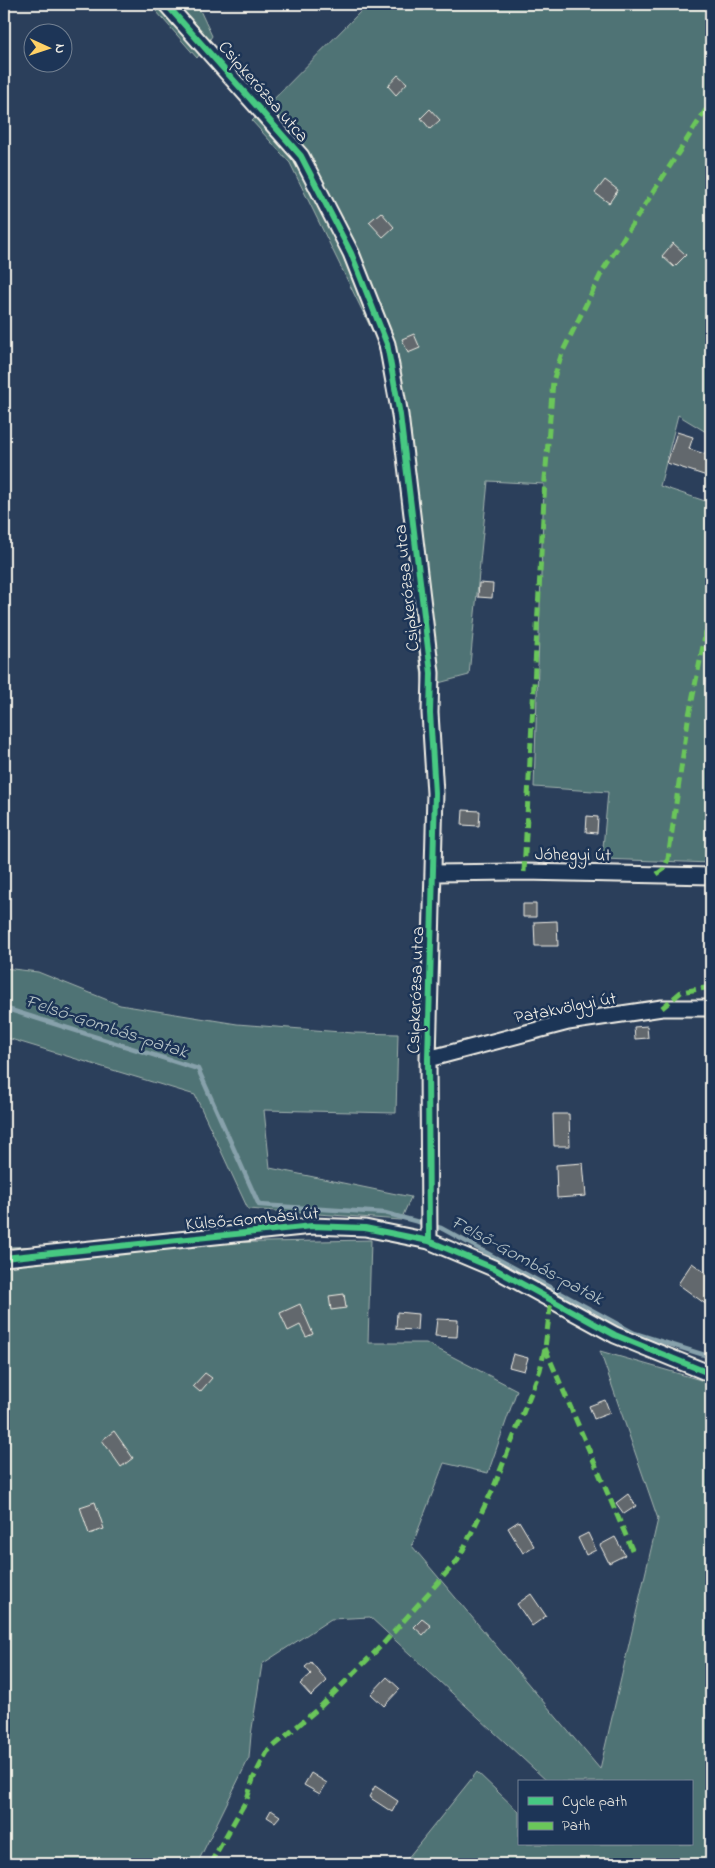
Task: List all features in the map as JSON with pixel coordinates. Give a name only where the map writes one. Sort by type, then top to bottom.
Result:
[{"type":"street","name":"Csipkerózsa utca","points":[[166,4],[301,156],[351,253],[387,344],[400,416],[431,673],[430,713],[435,793],[428,1059],[428,1237]]},
{"type":"street","name":"Jóhegyi út","points":[[434,873],[524,872],[711,876]]},
{"type":"street","name":"Patakvölgyi út","points":[[428,1059],[568,1022],[662,1008],[711,1008]]},
{"type":"street","name":"Külső-Gombási út","points":[[4,1258],[312,1226],[365,1228],[428,1237],[493,1268],[615,1335],[711,1374]]},
{"type":"green space","points":[[150,4],[197,4],[212,36],[197,58]]},
{"type":"green space","points":[[368,4],[711,4],[711,435],[678,415],[660,486],[711,503],[711,863],[602,859],[608,792],[534,787],[544,484],[488,481],[469,675],[423,687],[386,359],[290,163],[252,121]]},
{"type":"green space","points":[[4,968],[38,972],[120,1005],[237,1024],[354,1033],[398,1034],[396,1113],[264,1110],[270,1168],[411,1197],[401,1220],[248,1209],[195,1095],[4,1037]]},
{"type":"green space","points":[[371,1240],[368,1343],[426,1343],[517,1390],[488,1473],[444,1463],[412,1546],[600,1769],[658,1519],[600,1351],[711,1383],[711,1864],[403,1864],[477,1772],[518,1811],[518,1846],[692,1846],[692,1780],[546,1780],[370,1617],[331,1619],[262,1664],[249,1758],[197,1864],[4,1864],[4,1247]]},
{"type":"building","points":[[398,75],[407,83],[396,95],[388,86]]},
{"type":"building","points":[[430,109],[440,120],[430,129],[421,118]]},
{"type":"building","points":[[605,180],[618,190],[609,203],[595,193]]},
{"type":"building","points":[[381,212],[394,227],[383,237],[369,222]]},
{"type":"building","points":[[673,243],[686,255],[674,267],[662,256]]},
{"type":"building","points":[[414,334],[420,348],[408,353],[402,339]]},
{"type":"building","points":[[677,432],[693,437],[689,449],[711,456],[710,477],[667,463]]},
{"type":"building","points":[[479,583],[493,584],[492,598],[478,597]]},
{"type":"building","points":[[463,810],[480,811],[479,826],[462,825]]},
{"type":"building","points":[[587,816],[598,817],[597,833],[586,832]]},
{"type":"building","points":[[523,904],[536,904],[536,917],[523,917]]},
{"type":"building","points":[[557,921],[558,946],[535,946],[534,922]]},
{"type":"building","points":[[647,1026],[648,1038],[635,1039],[634,1027]]},
{"type":"building","points":[[553,1114],[569,1114],[570,1146],[554,1146]]},
{"type":"building","points":[[583,1163],[586,1196],[557,1198],[556,1165]]},
{"type":"building","points":[[692,1263],[711,1277],[711,1308],[678,1284]]},
{"type":"building","points":[[344,1294],[346,1308],[331,1310],[329,1296]]},
{"type":"building","points":[[300,1304],[313,1334],[306,1337],[300,1325],[288,1331],[280,1313]]},
{"type":"building","points":[[397,1312],[418,1314],[417,1330],[396,1329]]},
{"type":"building","points":[[437,1319],[458,1320],[457,1337],[435,1336]]},
{"type":"building","points":[[513,1354],[528,1358],[524,1371],[509,1367]]},
{"type":"building","points":[[205,1373],[212,1378],[200,1392],[193,1386]]},
{"type":"building","points":[[605,1400],[610,1413],[594,1419],[589,1406]]},
{"type":"building","points":[[114,1431],[133,1458],[121,1467],[102,1440]]},
{"type":"building","points":[[628,1494],[636,1506],[624,1514],[616,1503]]},
{"type":"building","points":[[95,1502],[104,1529],[89,1534],[80,1507]]},
{"type":"building","points":[[519,1521],[534,1546],[523,1553],[508,1528]]},
{"type":"building","points":[[588,1533],[596,1550],[586,1555],[578,1538]]},
{"type":"building","points":[[615,1537],[625,1555],[609,1563],[600,1545]]},
{"type":"building","points":[[531,1594],[546,1616],[532,1626],[517,1604]]},
{"type":"building","points":[[422,1619],[431,1626],[423,1635],[414,1627]]},
{"type":"building","points":[[311,1662],[327,1681],[311,1696],[300,1684],[311,1674],[305,1667]]},
{"type":"building","points":[[387,1677],[400,1689],[384,1706],[371,1694]]},
{"type":"building","points":[[311,1773],[327,1783],[320,1794],[304,1785]]},
{"type":"building","points":[[375,1786],[398,1801],[392,1812],[369,1797]]},
{"type":"building","points":[[271,1810],[280,1816],[275,1822],[267,1817]]},
{"type":"waterway","name":"Felső-Gombás-patak","points":[[4,1008],[198,1069],[259,1205],[385,1213],[441,1228],[634,1333],[711,1357]]},
{"type":"marked path","points":[[524,872],[545,479],[553,381],[562,353],[603,270],[711,102]]},
{"type":"marked path","points":[[657,874],[664,869],[668,859],[688,720],[711,607]]},
{"type":"marked path","points":[[662,1008],[681,992],[711,987]]},
{"type":"marked path","points":[[210,1864],[247,1799],[253,1779],[267,1752],[321,1706],[383,1644],[458,1560],[493,1489],[540,1370],[545,1348],[551,1300]]},
{"type":"marked path","points":[[545,1348],[633,1552]]},
{"type":"cycle path","points":[[166,4],[301,156],[351,253],[387,344],[400,415],[431,673],[430,713],[435,793],[428,1059],[429,1241]]},
{"type":"cycle path","points":[[4,1258],[312,1226],[365,1228],[429,1241],[493,1268],[615,1335],[711,1374]]}]
